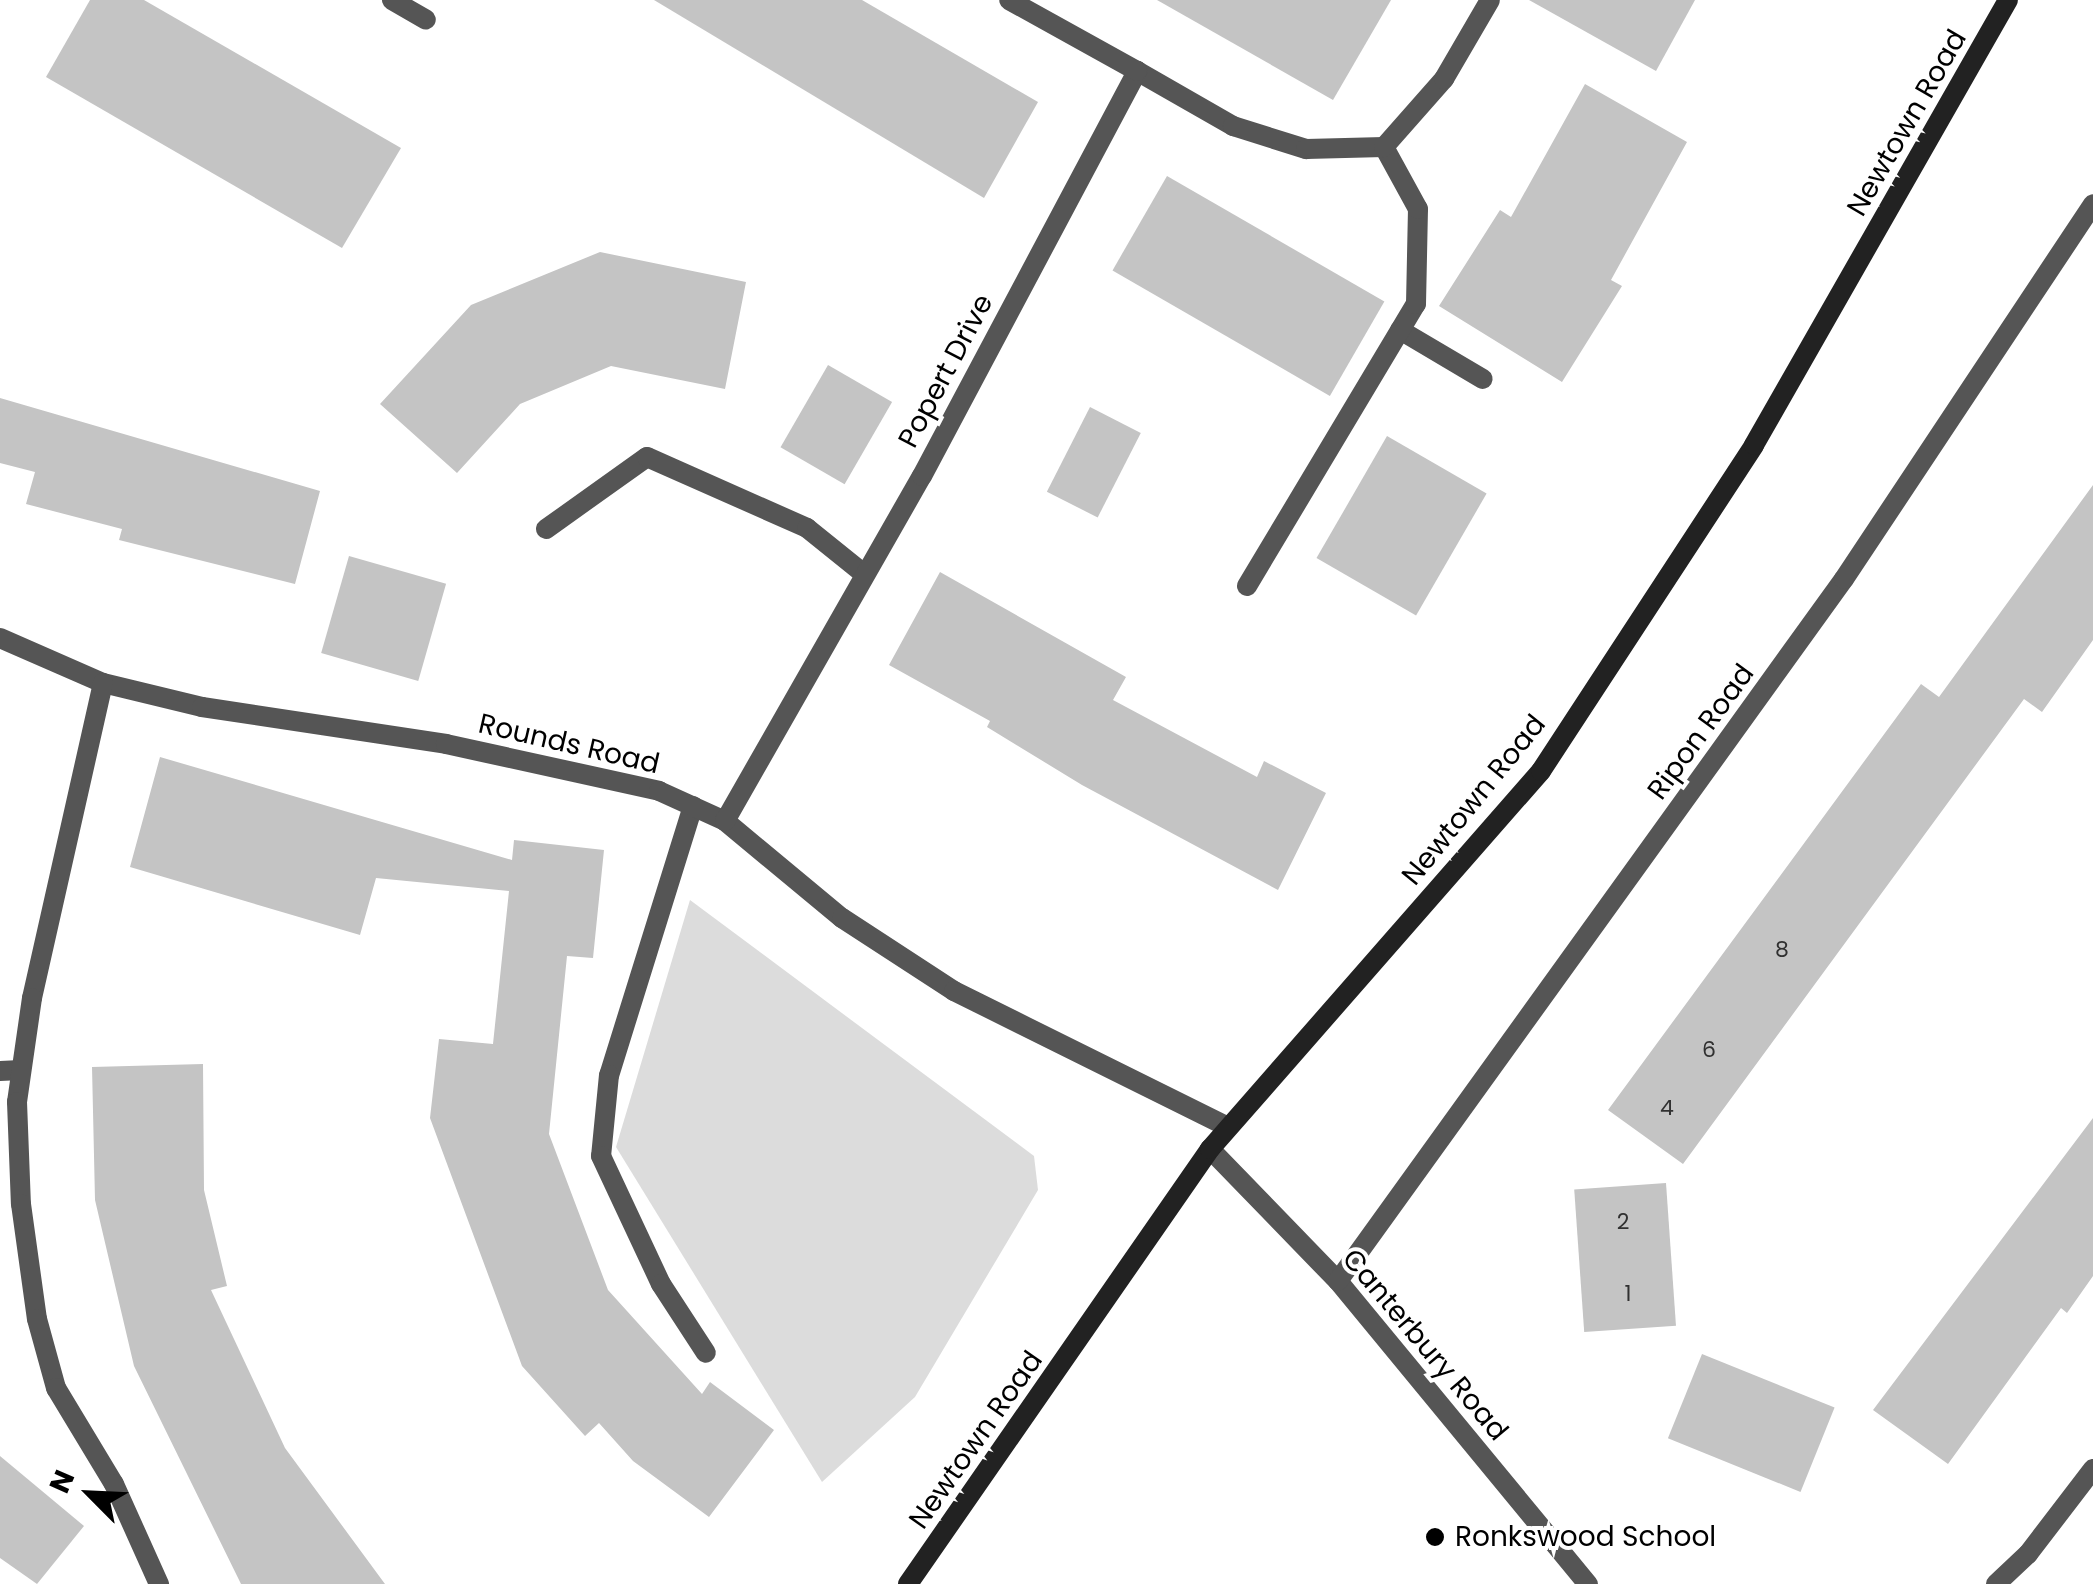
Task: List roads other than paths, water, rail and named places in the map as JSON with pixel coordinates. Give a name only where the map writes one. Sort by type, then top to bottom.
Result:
[{"type":"main road","name":"Newtown Road","points":[[908,1584],[1210,1149],[1541,770],[1754,444],[2008,0]]},
{"type":"street","points":[[392,0],[426,20]]},
{"type":"street","points":[[1009,0],[1234,126],[1306,149],[1384,147],[1444,79],[1490,0]]},
{"type":"street","name":"Popert Drive","points":[[725,820],[864,574],[1137,71]]},
{"type":"street","points":[[1248,586],[1416,304],[1418,209],[1384,147]]},
{"type":"street","name":"Ripon Road","points":[[1338,1281],[1844,579],[2093,204]]},
{"type":"street","points":[[1400,330],[1483,378]]},
{"type":"street","points":[[546,529],[648,458],[807,528],[864,574]]},
{"type":"street","name":"Rounds Road","points":[[0,638],[103,683],[202,708],[446,744],[659,791],[725,820],[842,918],[954,991],[1228,1127]]},
{"type":"street","points":[[103,683],[10,1071],[21,1204],[37,1319],[56,1388],[114,1484],[159,1584]]},
{"type":"street","points":[[693,806],[609,1075],[601,1156],[661,1284],[706,1353]]},
{"type":"street","name":"Canterbury Road","points":[[1210,1149],[1338,1281],[1588,1584]]},
{"type":"street","points":[[1996,1584],[2028,1554],[2093,1469]]},
{"type":"place","name":"Ronkswood School","points":[[1435,1537]]}]
